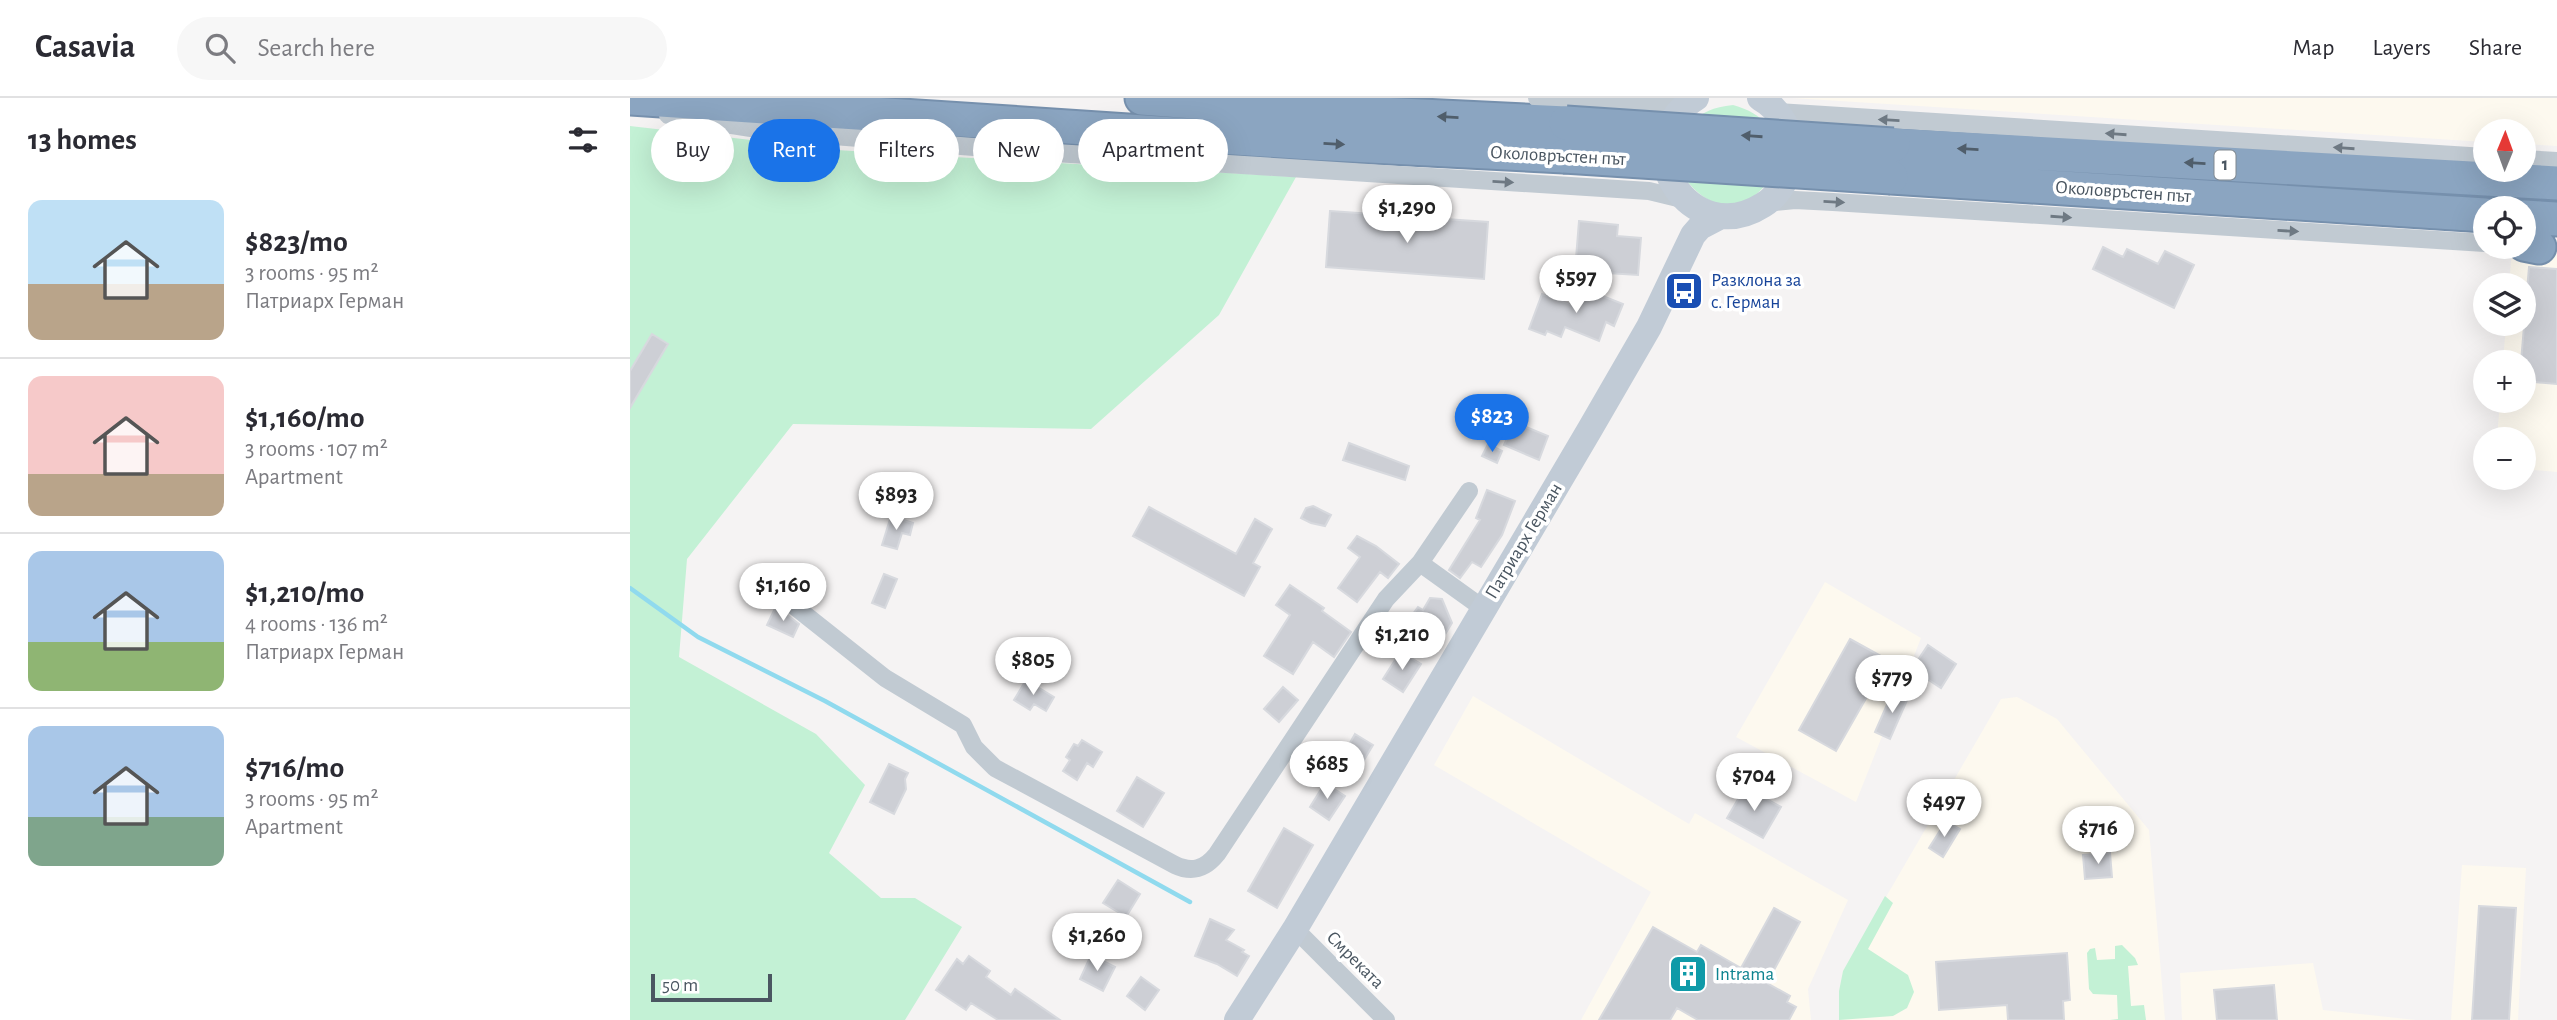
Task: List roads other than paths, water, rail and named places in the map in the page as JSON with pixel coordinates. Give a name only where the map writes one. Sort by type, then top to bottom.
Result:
[{"type":"highway","name":"Околовръстен път","points":[[630,98],[1311,143],[1564,156],[2242,166],[2557,183]]},
{"type":"highway","name":"Околовръстен път","points":[[1142,98],[1298,110],[1566,123],[2249,201],[2473,214]]},
{"type":"highway","points":[[2536,161],[2557,162]]},
{"type":"highway","points":[[2242,166],[2473,163]]},
{"type":"highway","points":[[2249,201],[2473,239]]},
{"type":"highway","points":[[2536,218],[2557,219]]},
{"type":"street","points":[[1537,98],[1667,104],[1695,98]]},
{"type":"street","points":[[1693,236],[1693,212],[1673,185],[1667,170],[1665,146],[1674,118],[1695,98]]},
{"type":"street","points":[[1768,103],[2473,156]]},
{"type":"street","points":[[1766,204],[1786,178],[1792,156],[1790,138],[1768,103]]},
{"type":"street","points":[[630,109],[771,131],[1024,151],[1649,191],[1688,202],[1705,212],[1721,216],[1744,214],[1766,204],[1782,201],[1833,202],[2473,240]]},
{"type":"street","name":"Патриарх Герман","points":[[1237,1020],[1295,929],[1649,327],[1693,236],[1700,227],[1721,216]]},
{"type":"street","points":[[779,594],[885,678],[964,725],[974,747],[995,768],[1175,865],[1194,870],[1211,862],[1386,599],[1420,563],[1469,491]]},
{"type":"street","points":[[1420,563],[1484,609]]},
{"type":"street","name":"Смреката","points":[[1295,929],[1386,1020]]},
{"type":"waterway","points":[[630,588],[698,637],[825,701],[1190,902]]},
{"type":"place","name":"Разклона за с. Герман","points":[[1684,291]]},
{"type":"place","name":"Intrama","points":[[1688,974]]}]
